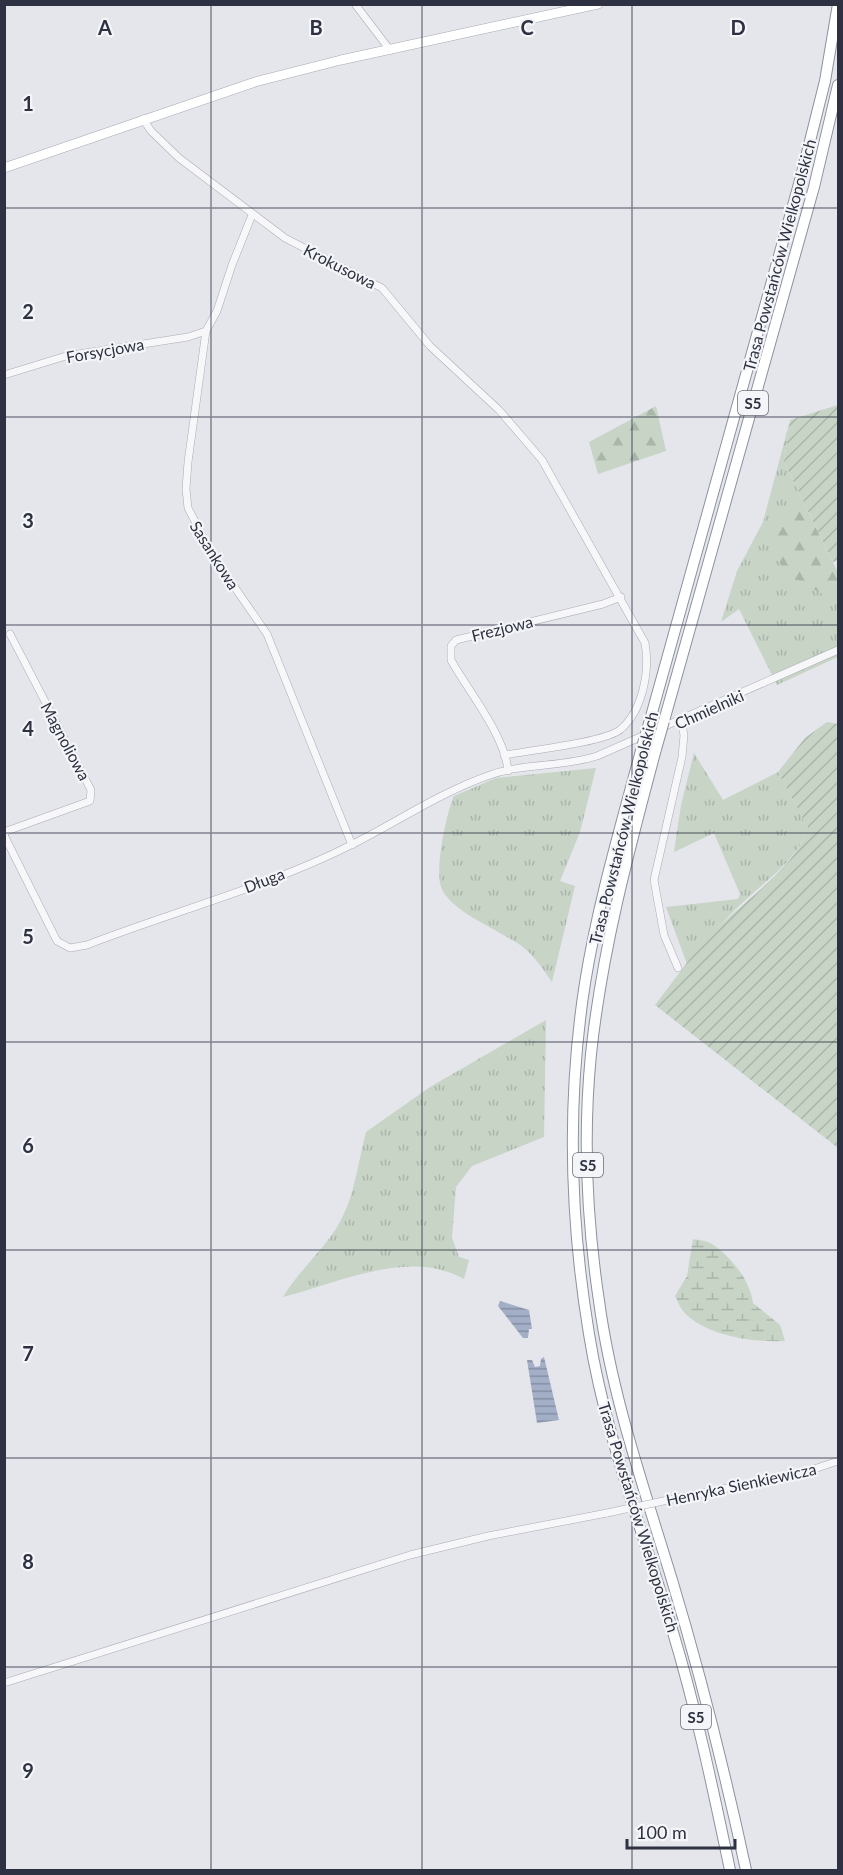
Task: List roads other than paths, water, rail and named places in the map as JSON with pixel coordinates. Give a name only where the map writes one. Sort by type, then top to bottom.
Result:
[{"type":"highway","name":"Trasa Powstańców Wielkopolskich","points":[[730,1870],[688,1683],[617,1456],[589,1337],[577,1235],[575,1092],[585,984],[605,885],[802,174],[825,81],[838,4]]},
{"type":"highway","name":"Trasa Powstańców Wielkopolskich","points":[[746,1870],[694,1656],[625,1428],[611,1371],[593,1257],[588,1141],[591,1057],[612,921],[656,749],[814,187],[838,85]]},
{"type":"main road","points":[[4,168],[255,82],[598,4]]},
{"type":"street","points":[[355,4],[390,50]]},
{"type":"street","name":"Krokusowa","points":[[143,119],[151,131],[179,158],[252,215],[285,238],[382,288],[430,346],[499,410],[542,460],[621,597],[645,643],[648,662],[633,715],[620,731],[586,741],[504,755]]},
{"type":"street","name":"Sasankowa","points":[[252,215],[217,311],[206,331],[186,477],[188,508],[213,556],[267,634],[352,845]]},
{"type":"street","name":"Forsycjowa","points":[[4,375],[66,356],[188,337],[206,331]]},
{"type":"street","name":"Frezjowa","points":[[508,771],[504,755],[451,660],[451,646],[456,640],[603,604],[621,597]]},
{"type":"street","name":"Magnoliowa","points":[[4,833],[40,817],[90,801],[91,790],[10,634]]},
{"type":"street","name":"Chmielniki","points":[[578,762],[681,721],[838,650]]},
{"type":"street","points":[[678,968],[664,935],[654,880],[682,757],[684,735],[681,721]]},
{"type":"street","name":"Długa","points":[[4,833],[53,934],[62,945],[70,948],[87,945],[260,883],[352,845],[470,783],[508,771],[578,762]]},
{"type":"street","name":"Henryka Sienkiewicza","points":[[4,1683],[410,1555],[501,1534],[802,1473],[838,1461]]},
{"type":"water","points":[[500,1301],[529,1310],[532,1329],[529,1329],[528,1338],[523,1338],[498,1306]]},
{"type":"water","points":[[544,1357],[559,1420],[537,1423],[527,1360],[532,1360],[535,1367],[540,1366],[541,1359]]}]
